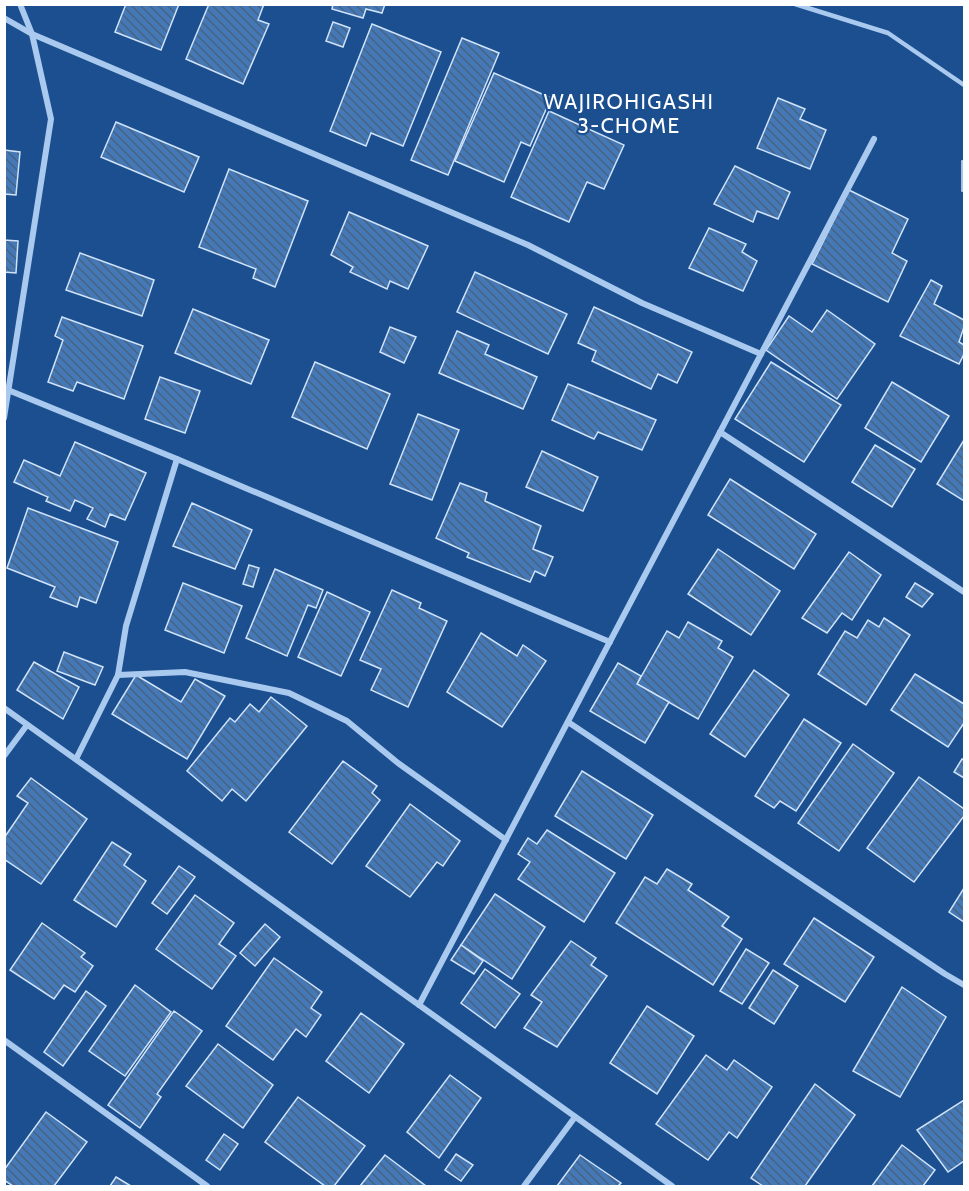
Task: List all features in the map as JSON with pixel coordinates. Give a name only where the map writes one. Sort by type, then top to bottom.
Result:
[{"type":"street","points":[[4,418],[51,119],[32,34],[20,4]]},
{"type":"street","points":[[4,18],[32,34],[528,245],[642,303],[761,354]]},
{"type":"street","points":[[419,1005],[874,139]]},
{"type":"street","points":[[9,390],[610,642]]},
{"type":"street","points":[[720,432],[964,592]]},
{"type":"street","points":[[76,759],[118,675],[126,626],[177,459]]},
{"type":"street","points":[[118,675],[185,672],[289,693],[347,721],[398,762],[506,840]]},
{"type":"street","points":[[4,708],[672,1186]]},
{"type":"street","points":[[568,722],[964,985]]},
{"type":"street","points":[[4,756],[27,724]]},
{"type":"street","points":[[4,1040],[207,1186]]},
{"type":"street","points":[[524,1186],[574,1117]]},
{"type":"lane","points":[[795,4],[888,33],[964,85]]},
{"type":"building","points":[[126,4],[179,4],[161,50],[115,32]]},
{"type":"building","points":[[209,4],[264,4],[258,20],[269,24],[243,84],[186,59]]},
{"type":"building","points":[[333,4],[385,4],[382,13],[366,9],[363,18],[332,9]]},
{"type":"building","points":[[333,22],[350,28],[343,47],[326,41]]},
{"type":"building","points":[[372,24],[441,52],[403,146],[371,133],[366,146],[330,131]]},
{"type":"building","points":[[462,38],[499,53],[448,175],[411,160]]},
{"type":"building","points":[[494,73],[551,98],[530,146],[521,142],[504,182],[455,161]]},
{"type":"building","points":[[778,98],[805,109],[800,119],[826,130],[810,169],[757,148]]},
{"type":"building","points":[[549,111],[624,145],[604,189],[587,182],[569,222],[511,197]]},
{"type":"building","points":[[116,122],[199,157],[184,192],[101,157]]},
{"type":"building","points":[[4,150],[20,152],[16,195],[4,194]]},
{"type":"building","points":[[962,161],[964,161],[964,191],[962,191]]},
{"type":"building","points":[[735,166],[790,192],[778,219],[757,211],[753,222],[714,204]]},
{"type":"building","points":[[229,169],[308,201],[275,287],[253,278],[256,269],[199,247]]},
{"type":"building","points":[[849,190],[908,219],[892,253],[907,261],[888,302],[812,264]]},
{"type":"building","points":[[349,212],[428,246],[408,289],[390,281],[387,289],[350,272],[353,267],[331,255]]},
{"type":"building","points":[[709,228],[746,244],[742,252],[757,261],[743,291],[689,268]]},
{"type":"building","points":[[4,240],[18,241],[16,273],[4,272]]},
{"type":"building","points":[[80,253],[154,280],[142,316],[66,290]]},
{"type":"building","points":[[475,272],[567,314],[548,354],[457,312]]},
{"type":"building","points":[[931,280],[942,286],[934,304],[964,320],[959,342],[964,345],[964,354],[959,364],[900,336]]},
{"type":"building","points":[[594,307],[692,352],[677,383],[658,374],[651,389],[592,361],[596,351],[578,343]]},
{"type":"building","points":[[193,309],[269,340],[251,384],[175,353]]},
{"type":"building","points":[[827,310],[875,344],[837,399],[766,350],[789,316],[812,332]]},
{"type":"building","points":[[62,317],[143,346],[124,399],[77,382],[73,391],[48,382],[63,340],[55,336]]},
{"type":"building","points":[[390,327],[416,337],[404,363],[380,352]]},
{"type":"building","points":[[457,331],[489,345],[485,354],[537,377],[523,409],[439,373]]},
{"type":"building","points":[[315,362],[390,394],[367,449],[292,417]]},
{"type":"building","points":[[771,362],[841,405],[804,462],[735,419]]},
{"type":"building","points":[[160,377],[200,391],[185,433],[145,419]]},
{"type":"building","points":[[892,382],[949,416],[921,462],[865,428]]},
{"type":"building","points":[[568,384],[656,420],[642,450],[598,432],[594,439],[552,420]]},
{"type":"building","points":[[418,414],[459,430],[432,500],[390,484]]},
{"type":"building","points":[[964,440],[964,501],[937,484]]},
{"type":"building","points":[[75,442],[146,473],[125,520],[110,514],[105,527],[87,519],[93,508],[75,500],[70,511],[46,501],[48,497],[14,482],[24,460],[60,476]]},
{"type":"building","points":[[875,445],[915,469],[892,507],[852,482]]},
{"type":"building","points":[[542,451],[598,477],[583,511],[526,487]]},
{"type":"building","points":[[730,479],[816,534],[794,569],[708,515]]},
{"type":"building","points":[[460,483],[487,493],[485,501],[541,526],[533,549],[553,557],[545,576],[535,571],[530,582],[467,557],[469,553],[436,538]]},
{"type":"building","points":[[192,503],[252,530],[235,569],[173,546]]},
{"type":"building","points":[[28,508],[118,542],[96,603],[80,597],[77,607],[50,597],[55,587],[7,568]]},
{"type":"building","points":[[718,549],[780,591],[751,635],[688,594]]},
{"type":"building","points":[[849,552],[881,575],[852,620],[842,613],[827,633],[802,618]]},
{"type":"building","points":[[249,565],[259,568],[253,587],[243,584]]},
{"type":"building","points":[[275,569],[323,590],[316,608],[308,605],[287,656],[246,638]]},
{"type":"building","points":[[183,583],[242,606],[224,653],[165,630]]},
{"type":"building","points":[[915,583],[933,594],[922,607],[906,597]]},
{"type":"building","points":[[392,590],[421,603],[419,608],[447,621],[408,707],[371,690],[381,669],[360,660]]},
{"type":"building","points":[[327,592],[370,612],[341,676],[298,657]]},
{"type":"building","points":[[884,618],[910,635],[866,705],[818,674],[845,631],[857,638],[868,620],[879,627]]},
{"type":"building","points":[[688,622],[722,641],[718,648],[733,657],[698,719],[637,684],[667,631],[679,638]]},
{"type":"building","points":[[481,633],[517,656],[523,645],[546,661],[502,727],[447,692]]},
{"type":"building","points":[[64,652],[103,667],[95,685],[57,671]]},
{"type":"building","points":[[34,662],[79,687],[63,719],[17,690]]},
{"type":"building","points":[[618,663],[641,676],[637,684],[669,702],[645,743],[590,711]]},
{"type":"building","points":[[754,670],[789,695],[745,757],[710,734]]},
{"type":"building","points":[[915,674],[964,704],[964,723],[948,747],[891,710]]},
{"type":"building","points":[[136,675],[181,702],[195,679],[225,696],[187,759],[112,714]]},
{"type":"building","points":[[271,697],[307,726],[246,801],[232,789],[222,801],[187,771],[230,718],[235,722],[250,704],[259,712]]},
{"type":"building","points":[[804,719],[841,743],[796,811],[780,801],[774,808],[755,796]]},
{"type":"building","points":[[853,744],[894,773],[839,851],[798,823]]},
{"type":"building","points":[[962,759],[964,760],[964,778],[954,772]]},
{"type":"building","points":[[343,761],[377,786],[372,793],[380,800],[332,864],[289,832]]},
{"type":"building","points":[[582,771],[653,815],[626,859],[555,816]]},
{"type":"building","points":[[919,777],[964,809],[964,816],[914,882],[867,848]]},
{"type":"building","points":[[31,778],[87,819],[41,884],[4,859],[4,838],[28,803],[17,796]]},
{"type":"building","points":[[410,804],[460,841],[443,866],[437,862],[410,897],[366,866]]},
{"type":"building","points":[[547,830],[615,873],[584,922],[518,879],[530,862],[518,854],[528,838],[537,844]]},
{"type":"building","points":[[112,842],[131,854],[124,865],[146,881],[116,927],[74,900]]},
{"type":"building","points":[[179,866],[195,877],[167,914],[152,903]]},
{"type":"building","points":[[667,869],[692,884],[688,890],[729,917],[722,926],[742,939],[713,985],[616,923],[645,877],[657,884]]},
{"type":"building","points":[[964,888],[964,922],[949,912]]},
{"type":"building","points":[[495,894],[545,927],[512,979],[461,945]]},
{"type":"building","points":[[195,895],[234,923],[219,944],[236,956],[212,989],[156,949]]},
{"type":"building","points":[[814,918],[874,957],[845,1002],[784,964]]},
{"type":"building","points":[[42,923],[85,953],[81,957],[93,966],[75,992],[64,985],[54,999],[10,970]]},
{"type":"building","points":[[265,924],[280,937],[255,966],[240,953]]},
{"type":"building","points":[[571,941],[596,958],[591,965],[607,976],[557,1047],[524,1028],[542,1002],[531,995]]},
{"type":"building","points":[[461,945],[483,961],[474,974],[451,960]]},
{"type":"building","points":[[746,949],[769,963],[742,1004],[720,991]]},
{"type":"building","points":[[274,958],[322,992],[311,1008],[321,1015],[306,1037],[296,1029],[273,1060],[226,1026]]},
{"type":"building","points":[[485,969],[520,994],[495,1028],[461,1003]]},
{"type":"building","points":[[773,970],[798,986],[774,1024],[749,1008]]},
{"type":"building","points":[[135,985],[171,1012],[125,1076],[89,1051]]},
{"type":"building","points":[[902,987],[946,1017],[900,1097],[853,1071]]},
{"type":"building","points":[[86,991],[106,1006],[63,1066],[44,1052]]},
{"type":"building","points":[[647,1006],[694,1036],[657,1094],[610,1063]]},
{"type":"building","points":[[174,1011],[202,1031],[157,1094],[161,1097],[140,1128],[108,1105]]},
{"type":"building","points":[[361,1013],[404,1044],[369,1093],[326,1061]]},
{"type":"building","points":[[218,1044],[273,1085],[243,1128],[186,1086]]},
{"type":"building","points":[[706,1055],[727,1070],[734,1060],[772,1087],[737,1138],[729,1132],[708,1160],[656,1124]]},
{"type":"building","points":[[450,1075],[481,1098],[439,1158],[407,1132]]},
{"type":"building","points":[[815,1084],[855,1115],[805,1186],[763,1186],[751,1178]]},
{"type":"building","points":[[298,1097],[365,1146],[334,1186],[325,1186],[265,1142]]},
{"type":"building","points":[[964,1100],[964,1161],[948,1172],[917,1130]]},
{"type":"building","points":[[46,1112],[87,1142],[54,1186],[13,1186],[4,1180],[4,1170]]},
{"type":"building","points":[[224,1134],[238,1144],[220,1170],[206,1160]]},
{"type":"building","points":[[902,1145],[935,1170],[923,1186],[872,1186]]},
{"type":"building","points":[[456,1154],[473,1165],[461,1181],[445,1170]]},
{"type":"building","points":[[385,1155],[426,1186],[360,1186]]},
{"type":"building","points":[[580,1155],[621,1183],[618,1186],[557,1186]]},
{"type":"building","points":[[116,1177],[131,1186],[110,1186]]},
{"type":"district","name":"WAJIROHIGASHI 3-CHOME","points":[[629,113]]}]
